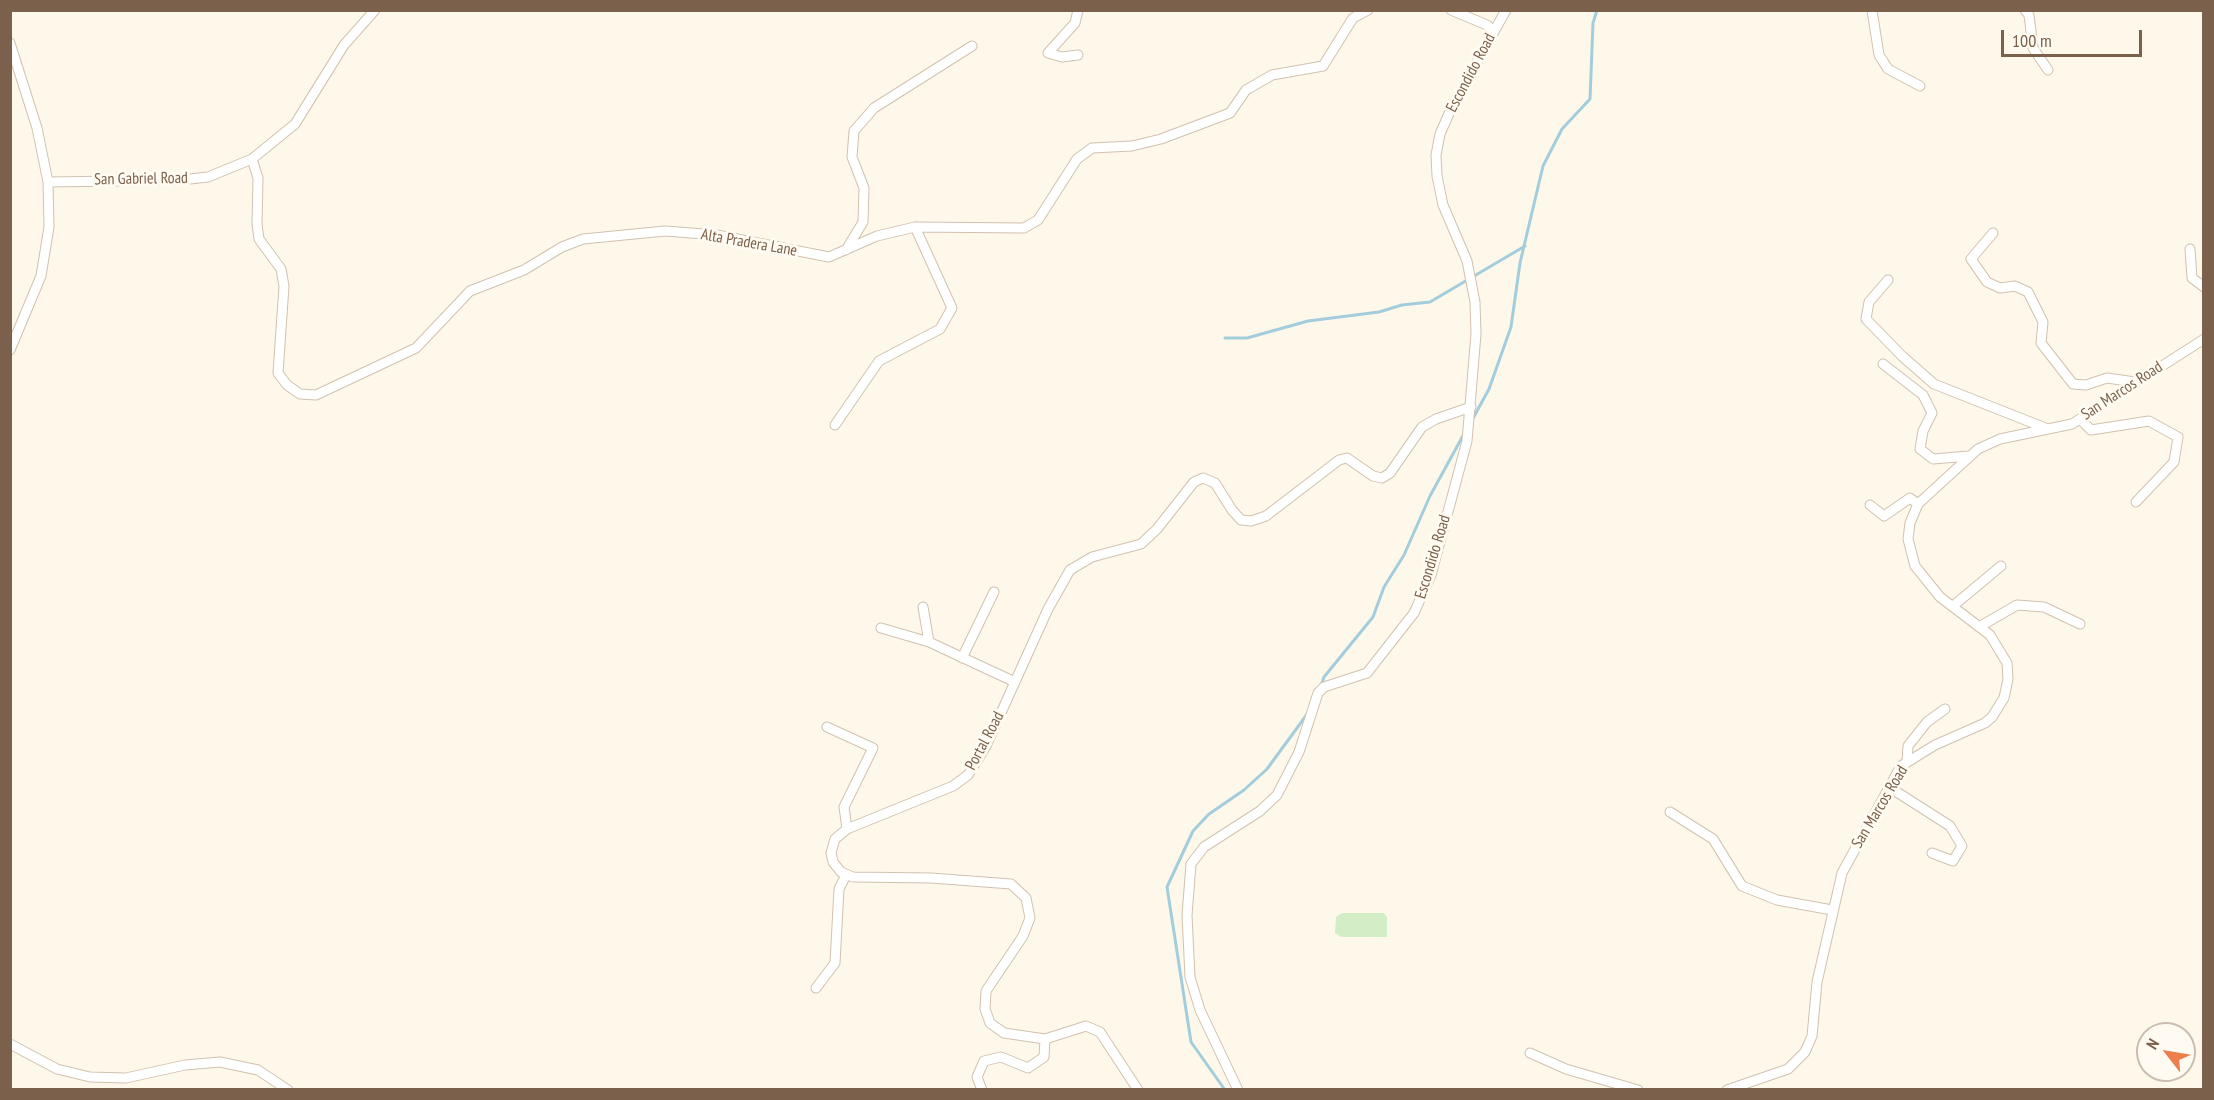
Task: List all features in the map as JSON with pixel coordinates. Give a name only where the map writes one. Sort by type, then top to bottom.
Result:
[{"type":"street","name":"San Gabriel Road","points":[[48,183],[181,180],[208,177],[252,159],[295,124],[319,89],[344,45],[375,10]]},
{"type":"street","points":[[1078,10],[1075,23],[1048,53],[1062,57],[1078,55]]},
{"type":"street","name":"Alta Pradera Lane","points":[[252,159],[258,178],[259,239],[281,269],[284,286],[278,373],[287,385],[300,394],[316,394],[416,348],[470,291],[524,270],[562,247],[583,238],[665,231],[717,235],[829,256],[877,236],[915,227],[1024,228],[1038,220],[1077,159],[1092,148],[1132,146],[1161,139],[1230,113],[1246,90],[1272,75],[1323,66],[1353,18],[1368,10]]},
{"type":"street","points":[[1451,10],[1487,25],[1494,31]]},
{"type":"street","name":"Escondido Road","points":[[1238,1089],[1200,1010],[1190,977],[1187,915],[1191,864],[1203,847],[1260,811],[1277,795],[1299,752],[1318,693],[1324,687],[1367,673],[1414,613],[1431,575],[1467,441],[1476,334],[1475,302],[1467,261],[1441,196],[1436,155],[1440,134],[1450,109],[1506,10]]},
{"type":"street","points":[[1872,10],[1879,55],[1888,69],[1920,86]]},
{"type":"street","points":[[2025,10],[2032,48],[2048,70]]},
{"type":"street","points":[[10,43],[37,128],[48,183],[49,228],[41,276],[10,351]]},
{"type":"street","points":[[846,250],[863,222],[864,188],[852,157],[854,131],[874,108],[972,46]]},
{"type":"street","points":[[836,424],[879,361],[940,329],[952,308],[915,227]]},
{"type":"street","points":[[1993,232],[1971,259],[1987,282],[2000,288],[2015,286],[2028,292],[2043,322],[2041,342],[2073,384],[2086,386],[2107,378],[2136,382]]},
{"type":"street","points":[[2190,249],[2192,278],[2204,287]]},
{"type":"street","points":[[1888,280],[1869,302],[1866,319],[1902,356],[1934,384],[2048,429]]},
{"type":"street","name":"San Marcos Road","points":[[1727,1089],[1788,1069],[1805,1053],[1812,1036],[1815,993],[1842,873],[1889,788],[1906,761],[1985,723],[1999,707],[2007,688],[2007,663],[1990,635],[1923,579],[1913,560],[1908,539],[1910,523],[1918,504],[1969,456],[1991,442],[2080,419],[2204,339]]},
{"type":"street","points":[[1883,364],[1923,395],[1932,412],[1923,431],[1920,449],[1932,459],[1969,456]]},
{"type":"street","name":"Portal Road","points":[[847,829],[953,786],[968,775],[986,746],[1048,609],[1070,570],[1092,557],[1141,544],[1157,529],[1184,491],[1194,482],[1203,478],[1215,483],[1241,520],[1251,521],[1266,516],[1339,460],[1347,458],[1373,476],[1382,478],[1390,474],[1422,428],[1436,419],[1471,407]]},
{"type":"street","points":[[2080,419],[2091,430],[2149,421],[2178,436],[2174,462],[2136,502]]},
{"type":"street","points":[[1870,505],[1884,516],[1910,498],[1918,504]]},
{"type":"street","points":[[1953,606],[2001,566]]},
{"type":"street","points":[[963,658],[994,592]]},
{"type":"street","points":[[1979,627],[2017,605],[2044,607],[2080,624]]},
{"type":"street","points":[[923,608],[929,642]]},
{"type":"street","points":[[881,628],[929,642],[1015,682]]},
{"type":"street","points":[[1906,761],[1908,746],[1927,722],[1945,710]]},
{"type":"street","points":[[827,727],[873,748],[844,807],[847,829],[835,839],[831,853],[836,867],[846,875],[1011,884],[1026,898],[1030,918],[1023,936],[986,991],[985,1009],[990,1023],[1004,1033],[1045,1039],[1086,1026],[1100,1032],[1138,1089]]},
{"type":"street","points":[[1889,788],[1950,826],[1962,846],[1953,861],[1932,853]]},
{"type":"street","points":[[1670,812],[1713,839],[1742,886],[1777,900],[1833,910]]},
{"type":"street","points":[[816,987],[835,963],[839,889],[846,875]]},
{"type":"street","points":[[982,1089],[977,1077],[984,1061],[1001,1057],[1028,1068],[1044,1057],[1045,1039]]},
{"type":"street","points":[[10,1044],[57,1069],[90,1077],[126,1078],[185,1065],[220,1062],[258,1070],[288,1089]]},
{"type":"street","points":[[1530,1053],[1566,1069],[1638,1089]]},
{"type":"green space","points":[[1342,913],[1384,913],[1387,917],[1387,937],[1341,937],[1335,933],[1336,917]]},
{"type":"waterway","points":[[1471,422],[1489,389],[1511,327],[1520,263],[1543,166],[1562,129],[1590,99],[1593,23],[1597,10]]},
{"type":"waterway","points":[[1225,338],[1247,338],[1308,321],[1379,312],[1402,305],[1430,302],[1525,246]]},
{"type":"waterway","points":[[1321,686],[1324,677],[1373,617],[1384,587],[1404,555],[1430,496],[1465,432]]},
{"type":"waterway","points":[[1225,1090],[1191,1042],[1167,887],[1193,831],[1209,814],[1244,790],[1267,769],[1308,713]]}]
